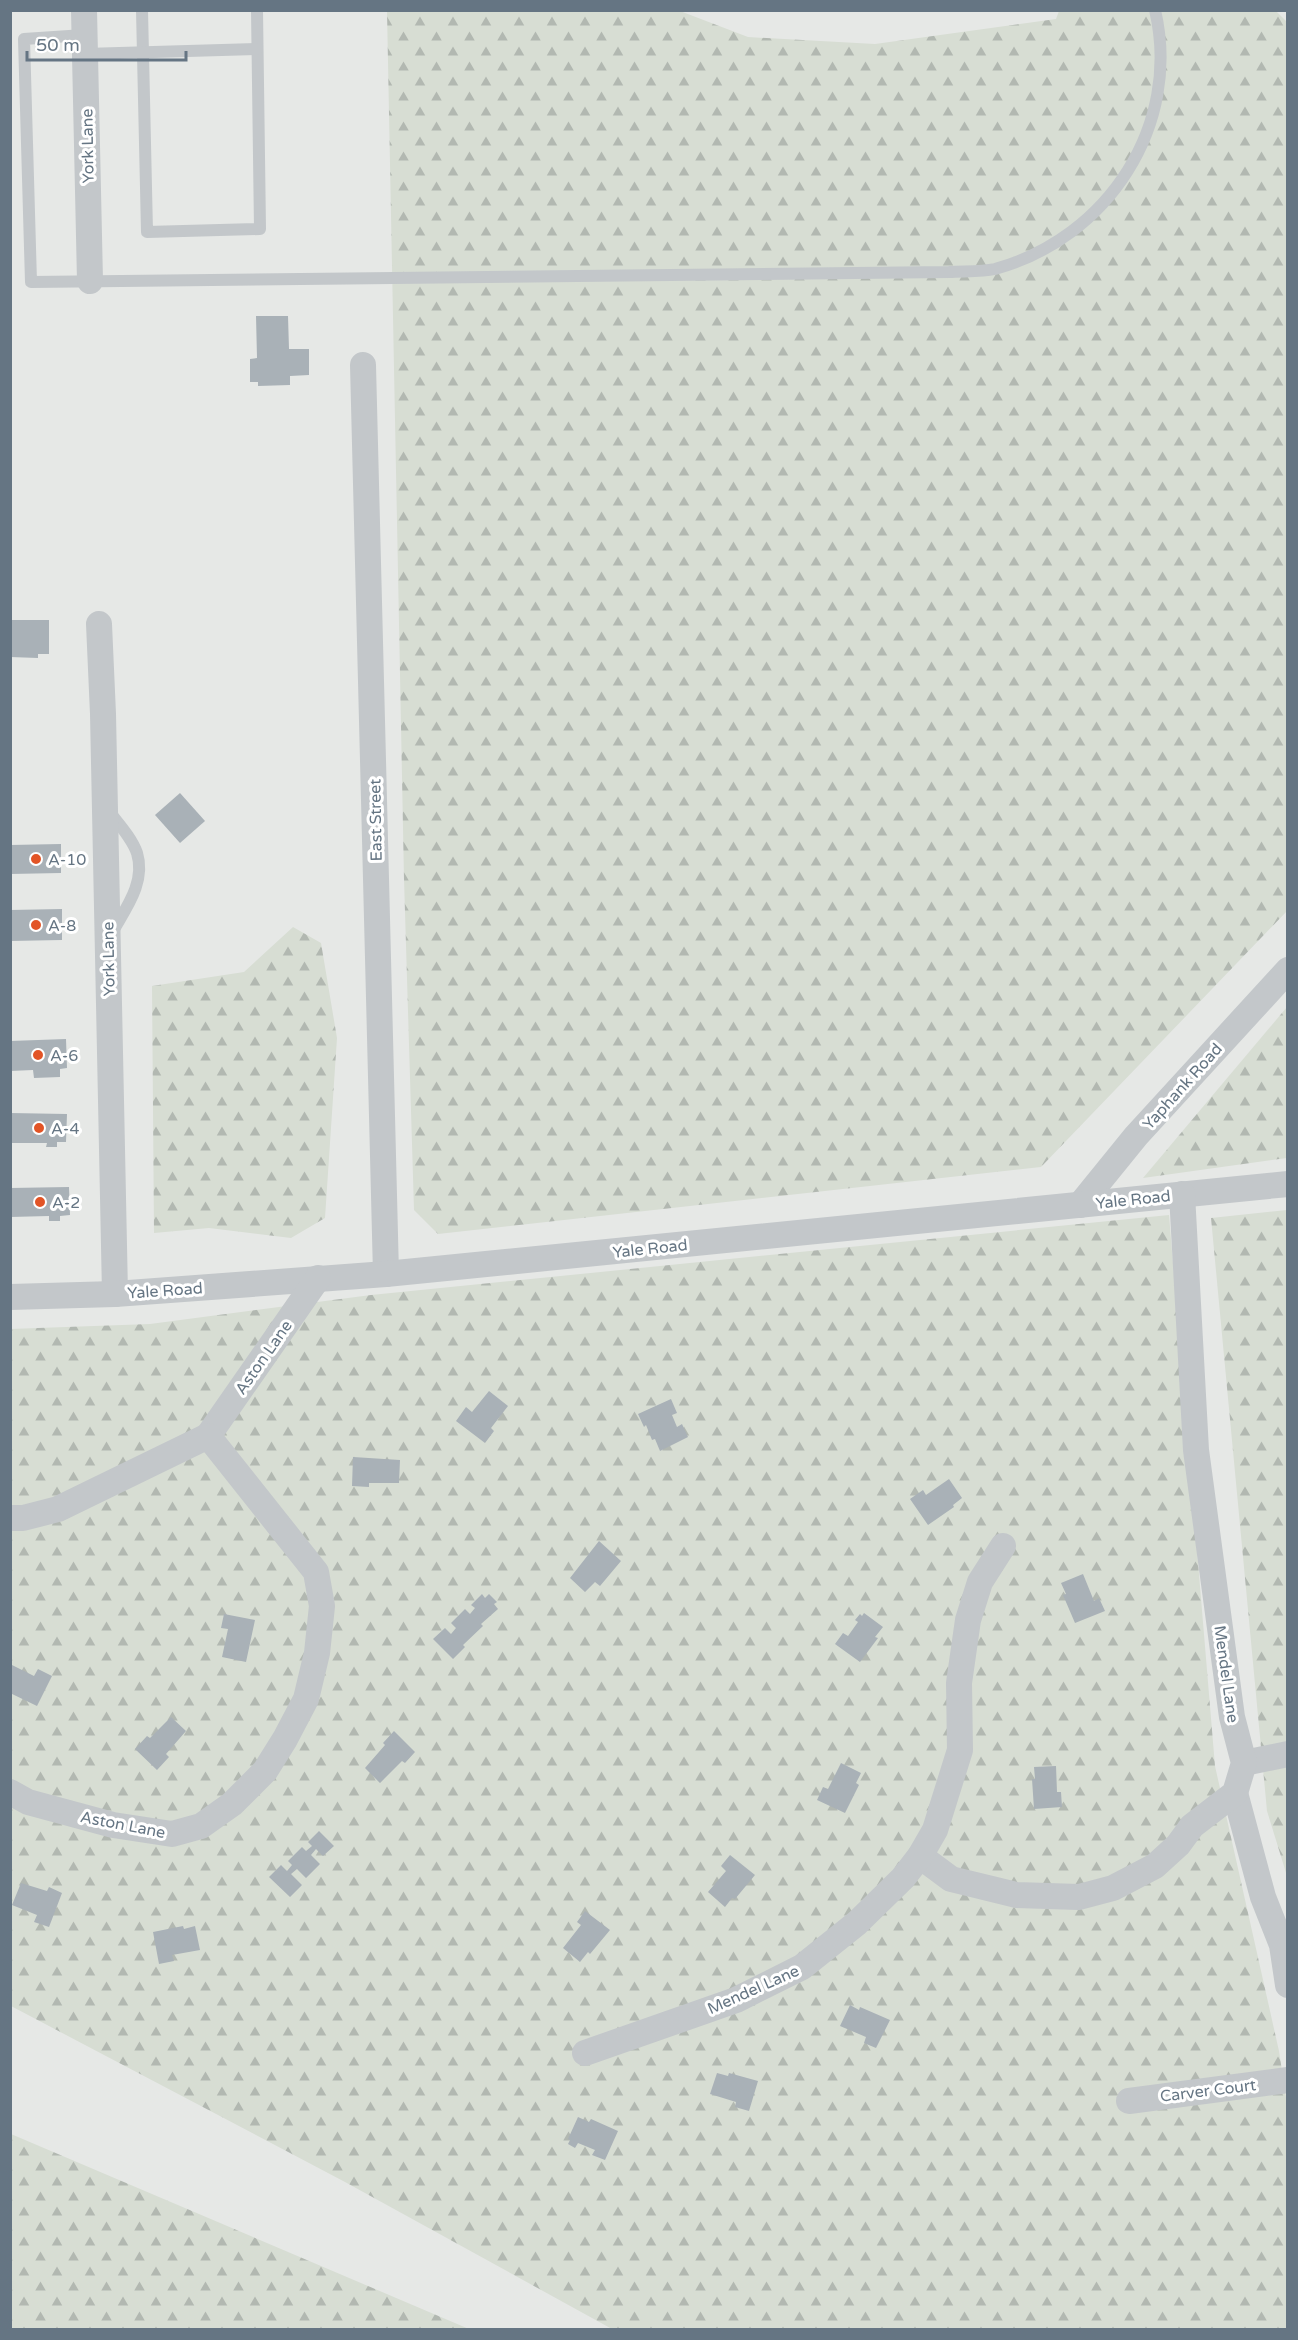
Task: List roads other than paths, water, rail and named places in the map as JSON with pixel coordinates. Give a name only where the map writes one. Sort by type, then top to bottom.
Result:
[{"type":"street","name":"York Lane","points":[[84,33],[90,281]]},
{"type":"street","name":"East Street","points":[[363,365],[386,1274]]},
{"type":"street","name":"York Lane","points":[[99,624],[115,1294]]},
{"type":"street","name":"Yaphank Road","points":[[1080,1205],[1136,1136],[1287,970]]},
{"type":"street","name":"Yale Road","points":[[10,1297],[115,1294],[386,1274],[1287,1184]]},
{"type":"street","name":"Mendel Lane","points":[[1182,1194],[1196,1450],[1232,1718],[1244,1763]]},
{"type":"street","name":"Aston Lane","points":[[10,1518],[22,1518],[58,1509],[208,1436],[318,1278]]},
{"type":"street","name":"Aston Lane","points":[[10,1792],[28,1802],[113,1825],[172,1834],[201,1826],[232,1804],[265,1771],[285,1739],[306,1699],[318,1653],[322,1606],[316,1572],[208,1436]]},
{"type":"street","name":"Mendel Lane","points":[[585,2053],[736,2000],[802,1967],[856,1923],[903,1878],[920,1857],[935,1830],[960,1750],[960,1683],[968,1620],[980,1582],[1003,1546]]},
{"type":"street","points":[[1287,1754],[1244,1763],[1235,1793],[1263,1897],[1285,1946],[1287,1985]]},
{"type":"street","points":[[920,1857],[951,1879],[1016,1895],[1079,1898],[1113,1888],[1155,1866],[1178,1845],[1192,1826],[1235,1793]]},
{"type":"street","name":"Carver Court","points":[[1129,2101],[1287,2080]]},
{"type":"lane","points":[[141,10],[147,232],[260,229],[257,10]]},
{"type":"lane","points":[[257,49],[142,53],[84,33],[24,39],[31,282],[950,272],[994,269],[1057,243],[1088,219],[1118,186],[1141,147],[1155,114],[1161,76],[1161,36],[1155,10]]},
{"type":"place","name":"A-10","points":[[36,859]]},
{"type":"place","name":"A-8","points":[[36,925]]},
{"type":"place","name":"A-6","points":[[38,1055]]},
{"type":"place","name":"A-4","points":[[39,1128]]},
{"type":"place","name":"A-2","points":[[40,1202]]}]
